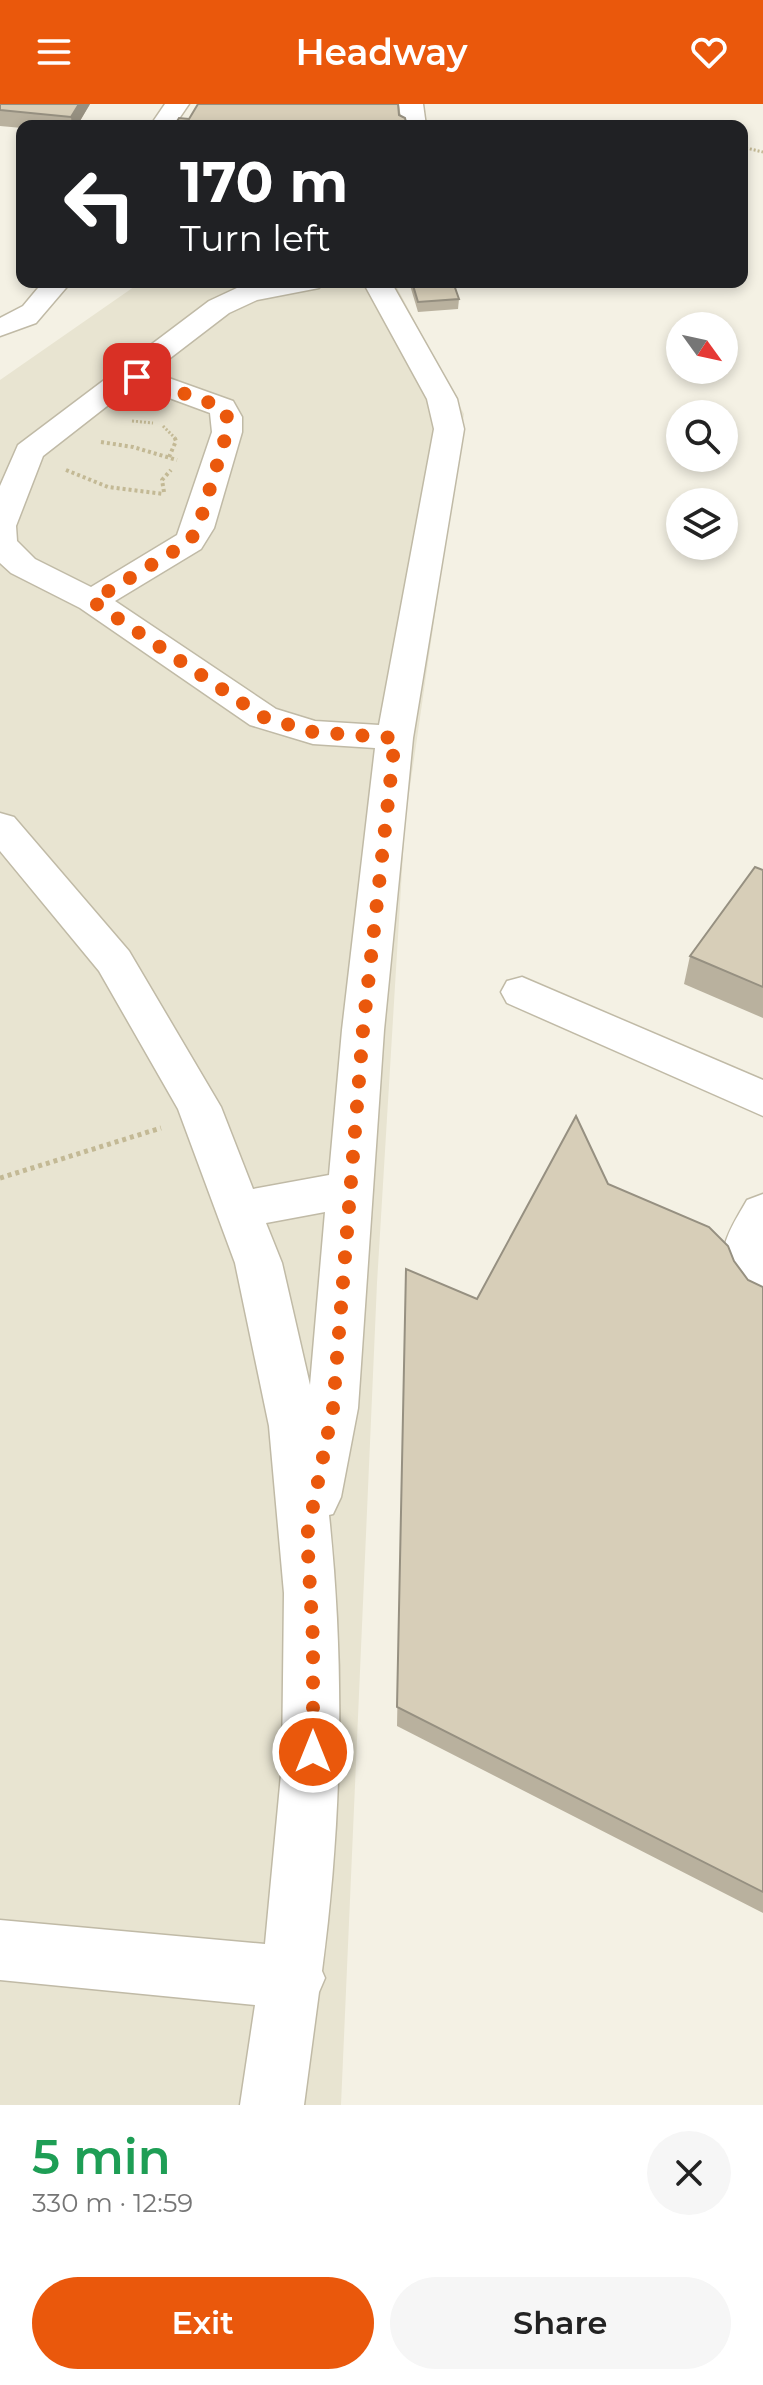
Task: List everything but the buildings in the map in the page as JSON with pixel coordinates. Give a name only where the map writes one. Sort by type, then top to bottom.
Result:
[{"type":"street","points":[[0,327],[22,321],[33,314],[52,288]]},
{"type":"street","points":[[266,288],[235,298],[24,446],[0,526],[1,541],[8,553],[23,566],[92,601],[263,717],[313,732],[395,738]]},
{"type":"street","points":[[307,1536],[333,1408],[363,1030],[395,738],[449,429],[442,399],[380,288]]},
{"type":"street","points":[[92,601],[189,542],[198,528],[227,432],[227,417],[222,407],[130,374]]},
{"type":"street","points":[[0,826],[72,903],[123,970],[162,1032],[204,1114],[242,1209],[280,1351],[296,1439],[307,1536],[313,1639],[313,1752],[294,1978],[272,2105]]},
{"type":"street","points":[[522,992],[763,1099]]},
{"type":"street","points":[[242,1209],[351,1189]]},
{"type":"street","points":[[763,1213],[747,1243],[743,1261],[749,1279],[763,1293]]},
{"type":"street","points":[[0,1950],[294,1978]]},
{"type":"path","points":[[132,421],[151,422],[173,433],[176,441],[169,457]]},
{"type":"path","points":[[24,446],[118,445],[169,457],[212,484]]},
{"type":"path","points":[[24,446],[108,487],[139,493],[212,484]]},
{"type":"path","points":[[0,1178],[204,1114]]},
{"type":"shaded area","points":[[132,288],[397,288],[464,414],[405,821],[377,1283],[341,2105],[0,2105],[0,380]]},
{"type":"route","points":[[137,377],[210,400],[222,407],[227,417],[227,432],[198,528],[189,542],[92,601],[263,717],[284,726],[313,732],[395,738],[363,1030],[333,1408],[307,1536],[313,1639],[313,1752]]}]
